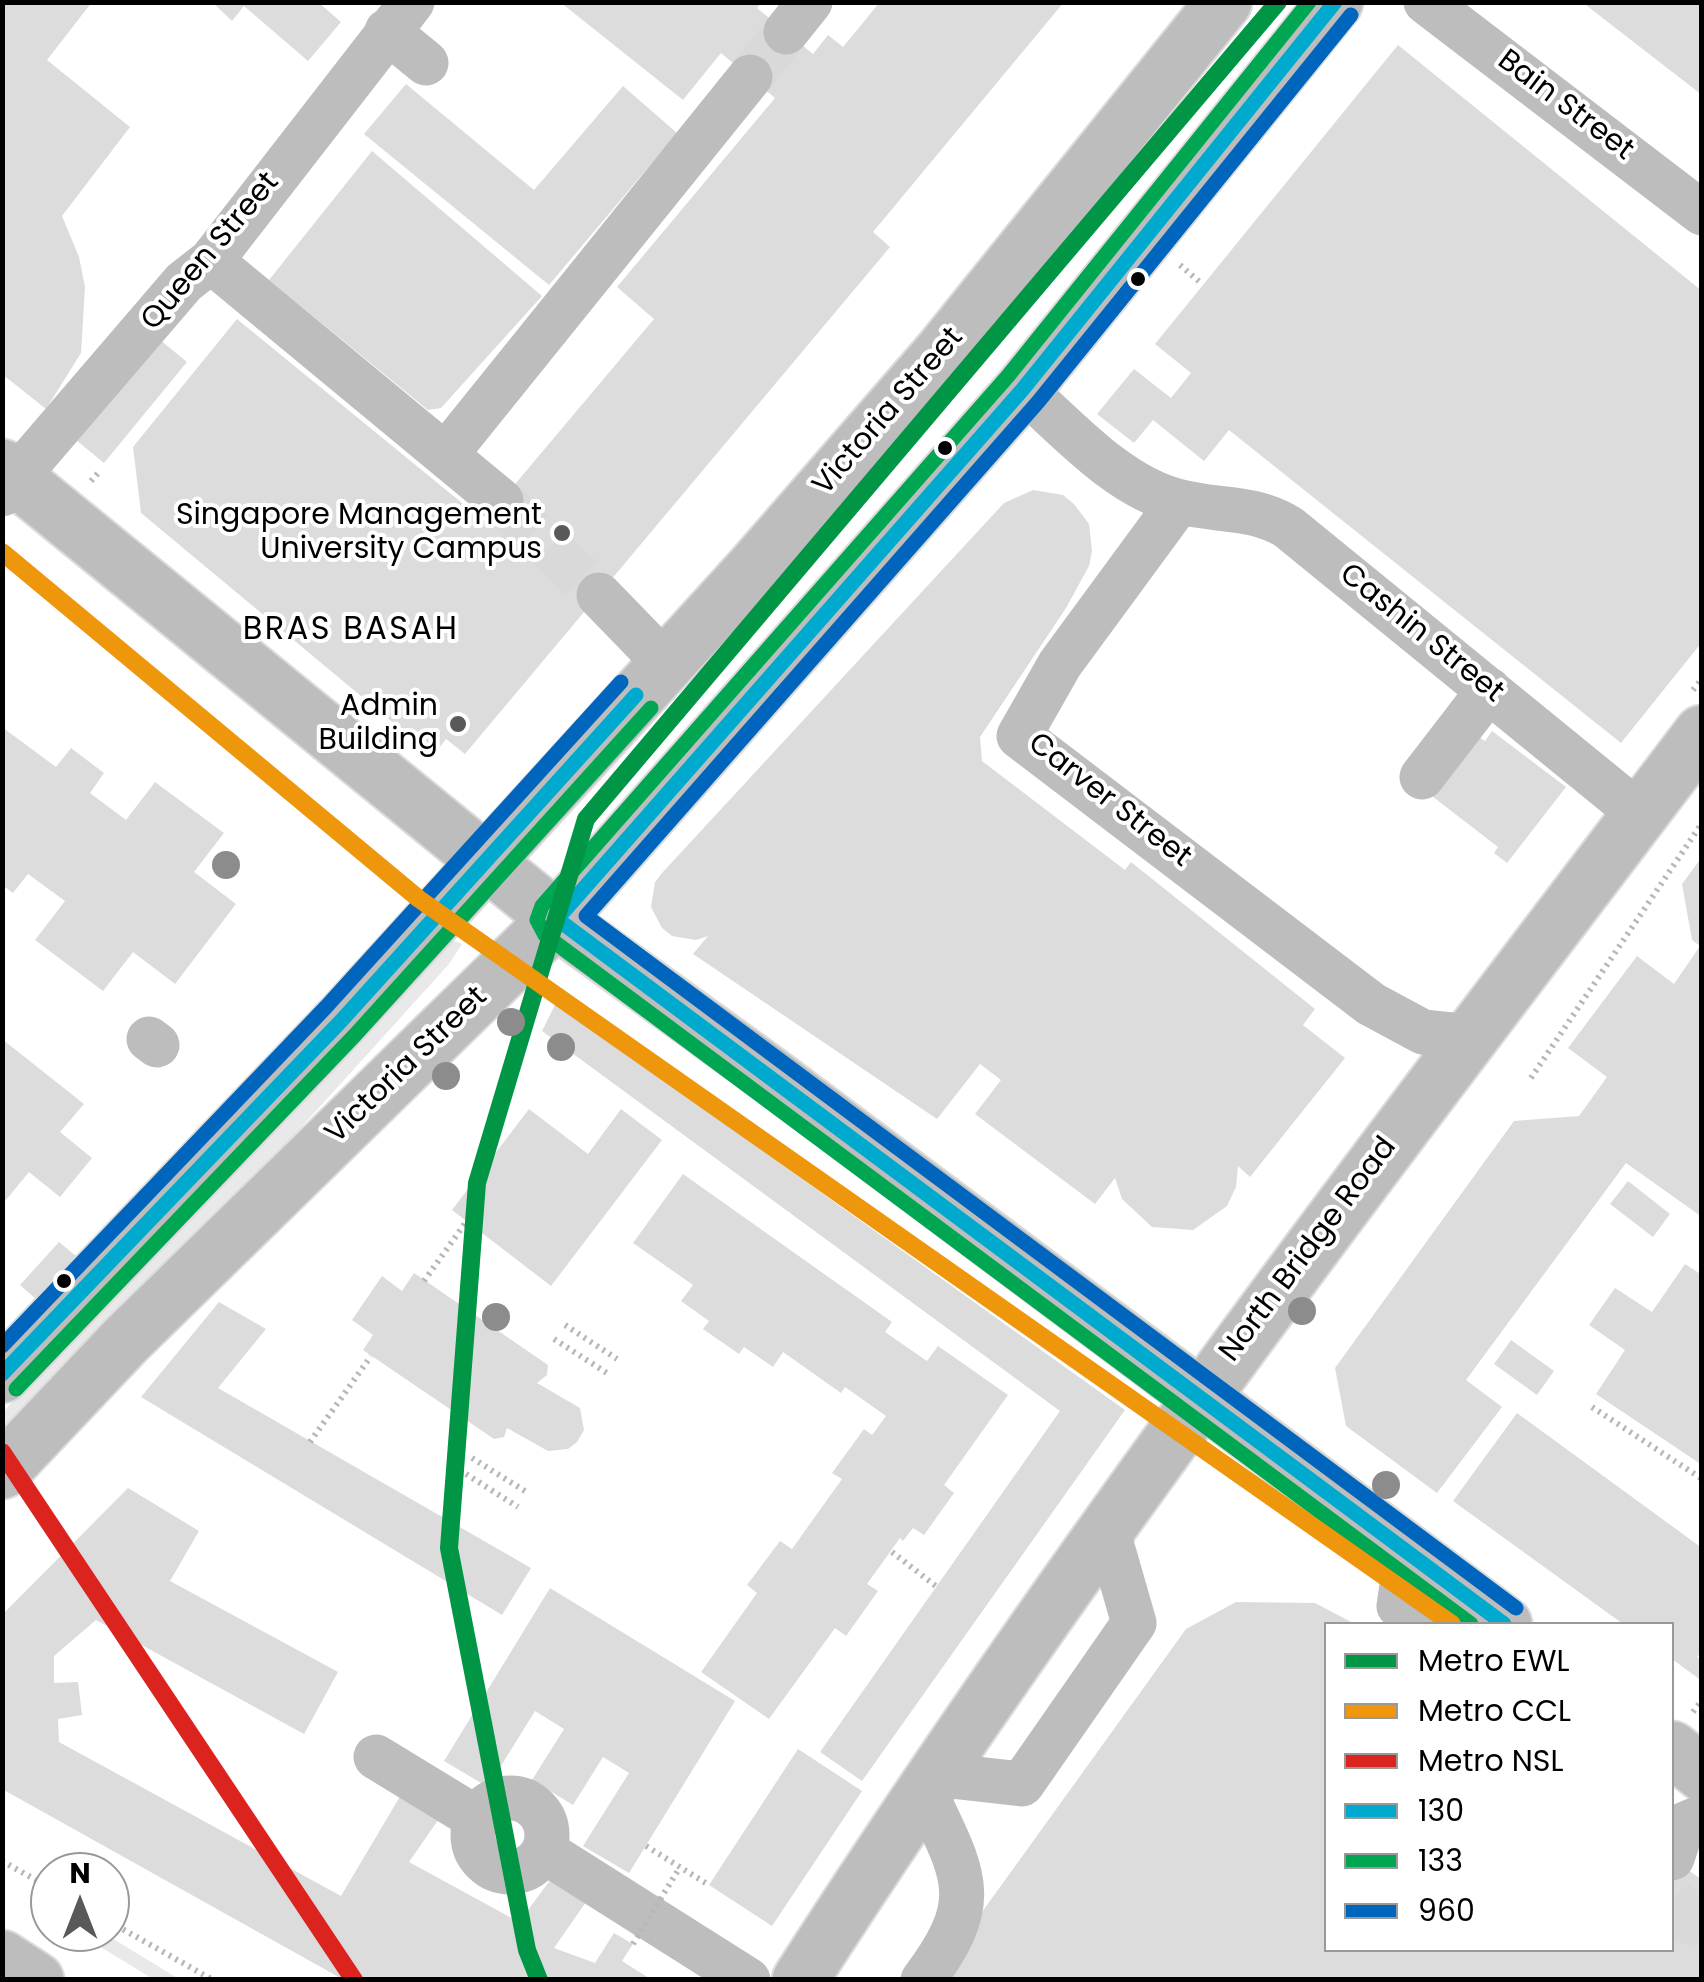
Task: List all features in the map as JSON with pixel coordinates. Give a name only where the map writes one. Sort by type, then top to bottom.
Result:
[{"type":"main road","name":"Victoria Street","points":[[2,1375],[486,865],[942,352],[1224,2]]},
{"type":"main road","name":"Victoria Street","points":[[2,1471],[138,1329],[557,919],[1023,389],[1334,2]]},
{"type":"main road","points":[[8,480],[486,865],[1501,1622]]},
{"type":"main road","name":"North Bridge Road","points":[[800,1980],[928,1781],[1200,1397],[1702,733]]},
{"type":"main road","points":[[1674,1751],[1702,1772]]},
{"type":"main road","points":[[2,1958],[36,1980]]},
{"type":"street","name":"Bain Street","points":[[1426,2],[1702,213]]},
{"type":"street","points":[[399,17],[426,62]]},
{"type":"street","name":"Queen Street","points":[[8,480],[184,282],[211,261],[399,17]]},
{"type":"street","points":[[447,453],[750,77]]},
{"type":"street","points":[[211,261],[501,501]]},
{"type":"street","name":"Cashin Street","points":[[1023,389],[1171,515],[1265,514],[1398,589],[1489,690],[1640,814]]},
{"type":"street","name":"Carver Street","points":[[1171,515],[1069,652],[1018,736],[1371,1004],[1423,1032],[1471,1037]]},
{"type":"street","points":[[600,594],[665,663]]},
{"type":"street","points":[[1422,777],[1489,690]]},
{"type":"street","name":"Carver Street","points":[[1371,1004],[1409,1049],[1421,1102]]},
{"type":"street","points":[[924,1980],[955,1936],[962,1910],[961,1880],[928,1781],[1022,1784],[1134,1623],[1107,1529]]},
{"type":"street","points":[[1408,1552],[1399,1606],[1418,1622]]},
{"type":"street","points":[[376,1757],[476,1818],[473,1842],[494,1869],[517,1872],[528,1868],[544,1852],[748,1980]]},
{"type":"path","points":[[91,481],[99,472]]},
{"type":"path","points":[[1531,1078],[1702,822]]},
{"type":"path","points":[[424,1280],[466,1222]]},
{"type":"path","points":[[565,1325],[617,1359]]},
{"type":"path","points":[[554,1339],[610,1375]]},
{"type":"path","points":[[310,1442],[372,1356]]},
{"type":"path","points":[[1592,1407],[1702,1480]]},
{"type":"path","points":[[472,1458],[528,1494]]},
{"type":"path","points":[[466,1474],[518,1507]]},
{"type":"path","points":[[892,1552],[937,1587]]},
{"type":"path","points":[[646,1846],[709,1885]]},
{"type":"path","points":[[2,1861],[30,1877]]},
{"type":"path","points":[[633,1944],[680,1868]]},
{"type":"path","points":[[130,1933],[212,1980]]},
{"type":"shaded area","points":[[445,937],[462,944],[449,964],[3,1457],[2,1413],[432,946]]},
{"type":"shaded area","points":[[130,1949],[179,1979],[153,1979],[109,1952]]},
{"type":"building","points":[[2,2],[92,2],[47,60],[130,127],[62,216],[79,257],[85,287],[81,353],[46,409],[2,374]]},
{"type":"building","points":[[212,2],[318,2],[341,22],[308,61],[244,6],[232,21]]},
{"type":"building","points":[[560,2],[762,2],[757,8],[813,54],[828,35],[843,47],[880,2],[1064,2],[873,232],[890,247],[465,754],[446,739],[433,756],[141,513],[133,447],[237,319],[484,521],[654,319],[617,287],[775,98],[721,53],[683,100]]},
{"type":"building","points":[[1582,2],[1702,2],[1702,95]]},
{"type":"building","points":[[1398,45],[1702,291],[1702,642],[1621,743],[1229,430],[1204,461],[1153,420],[1134,443],[1097,414],[1134,369],[1171,398],[1191,373],[1155,344]]},
{"type":"building","points":[[406,84],[534,190],[623,86],[677,133],[549,285],[364,134]]},
{"type":"building","points":[[372,151],[542,296],[441,408],[428,410],[269,280]]},
{"type":"building","points":[[159,339],[187,362],[104,463],[76,440]]},
{"type":"building","points":[[1033,490],[1063,495],[1074,504],[1089,524],[1092,551],[1089,566],[1066,608],[980,737],[982,761],[1125,870],[1131,862],[1315,1009],[1303,1025],[1345,1058],[1250,1177],[1238,1166],[1236,1187],[1227,1206],[1193,1230],[1152,1227],[1122,1199],[1115,1178],[1095,1204],[975,1114],[1001,1080],[980,1064],[937,1119],[693,954],[708,936],[696,940],[672,936],[662,928],[651,907],[655,882],[662,873],[1004,503]]},
{"type":"building","points":[[2,727],[56,767],[71,748],[104,773],[90,793],[126,820],[155,782],[224,833],[194,872],[236,904],[175,984],[133,952],[103,991],[35,940],[65,901],[28,874],[13,893],[2,885]]},
{"type":"building","points":[[1492,731],[1566,787],[1507,863],[1494,853],[1498,847],[1428,793],[1476,735],[1485,741]]},
{"type":"building","points":[[1702,857],[1702,1217],[1626,1163],[1466,1380],[1502,1407],[1437,1493],[1346,1426],[1335,1368],[1514,1121],[1579,1116],[1607,1077],[1568,1048],[1637,956],[1674,984],[1700,946],[1692,940],[1682,884]]},
{"type":"building","points":[[556,1003],[1125,1410],[862,1781],[820,1752],[1060,1411],[542,1031]]},
{"type":"building","points":[[2,1039],[84,1104],[60,1132],[92,1158],[60,1197],[29,1172],[6,1200],[2,1197]]},
{"type":"building","points":[[529,1109],[588,1154],[621,1109],[662,1140],[551,1286],[452,1210]]},
{"type":"building","points":[[683,1174],[892,1322],[885,1332],[927,1361],[938,1346],[1008,1395],[944,1485],[954,1493],[924,1535],[913,1528],[903,1541],[900,1538],[867,1584],[878,1591],[846,1636],[835,1628],[769,1719],[701,1672],[757,1593],[747,1585],[780,1541],[792,1549],[842,1479],[832,1473],[864,1429],[872,1435],[886,1416],[845,1387],[841,1393],[783,1352],[773,1367],[744,1347],[739,1354],[703,1329],[709,1321],[681,1301],[693,1285],[633,1243]]},
{"type":"building","points":[[1628,1181],[1670,1214],[1653,1237],[1610,1204]]},
{"type":"building","points":[[59,1242],[76,1256],[37,1300],[20,1285]]},
{"type":"building","points":[[1685,1264],[1702,1275],[1702,1465],[1596,1394],[1625,1350],[1589,1325],[1615,1288],[1652,1312]]},
{"type":"building","points":[[414,1273],[548,1365],[547,1375],[537,1383],[580,1408],[584,1430],[577,1442],[568,1449],[548,1451],[507,1428],[504,1437],[494,1439],[363,1350],[373,1335],[352,1320],[382,1276],[402,1291]]},
{"type":"building","points":[[219,1302],[266,1329],[218,1388],[531,1568],[502,1615],[141,1397]]},
{"type":"building","points":[[1511,1340],[1554,1371],[1537,1395],[1494,1364]]},
{"type":"building","points":[[1517,1413],[1702,1548],[1702,1651],[1697,1657],[1702,1661],[1702,1681],[1674,1660],[1674,1622],[1620,1622],[1453,1501]]},
{"type":"building","points":[[128,1488],[199,1531],[170,1581],[338,1672],[304,1734],[96,1620],[54,1656],[54,1683],[78,1682],[82,1715],[58,1719],[59,1742],[341,1896],[405,1788],[443,1813],[409,1862],[519,1922],[551,1879],[586,1902],[554,1948],[595,1963],[614,1933],[633,1944],[622,1961],[652,1980],[344,1980],[130,1860],[130,1852],[115,1852],[2,1789],[2,1615]]},
{"type":"building","points":[[550,1588],[735,1701],[629,1873],[583,1846],[629,1773],[603,1757],[573,1805],[532,1780],[564,1729],[535,1711],[488,1787],[444,1761]]},
{"type":"building","points":[[1236,1602],[1315,1603],[1351,1622],[1324,1622],[1324,1952],[1674,1952],[1674,1859],[1702,1880],[1702,1980],[933,1980],[1186,1629]]},
{"type":"building","points":[[798,1749],[862,1791],[772,1926],[709,1885]]},
{"type":"tunnel","points":[[750,77],[786,32]]},
{"type":"tunnel","points":[[501,501],[599,595]]},
{"type":"tunnel","points":[[1674,1899],[1689,1922],[1702,1926]]},
{"type":"metro line","name":"EWL","points":[[539,1980],[527,1950],[449,1548],[477,1183],[586,819],[1278,2]]},
{"type":"metro line","name":"CCL","points":[[2,552],[419,899],[1449,1622]]},
{"type":"metro line","name":"NSL","points":[[2,1452],[354,1980]]},
{"type":"transit line","name":"133","points":[[1309,2],[1008,376],[542,906],[537,920],[545,935],[1468,1622]]},
{"type":"transit line","name":"130","points":[[1335,2],[1023,389],[557,919],[1501,1622]]},
{"type":"transit line","name":"960","points":[[1351,15],[1038,402],[586,916],[1516,1608]]},
{"type":"transit line","name":"960","points":[[2,1346],[326,1007],[621,682]]},
{"type":"transit line","name":"130","points":[[2,1374],[341,1021],[636,695]]},
{"type":"transit line","name":"133","points":[[16,1389],[355,1035],[651,708]]},
{"type":"place","name":"Singapore Management University Campus","points":[[562,533]]},
{"type":"place","name":"Admin Building","points":[[458,724]]},
{"type":"district","name":"BRAS BASAH","points":[[351,631]]}]
